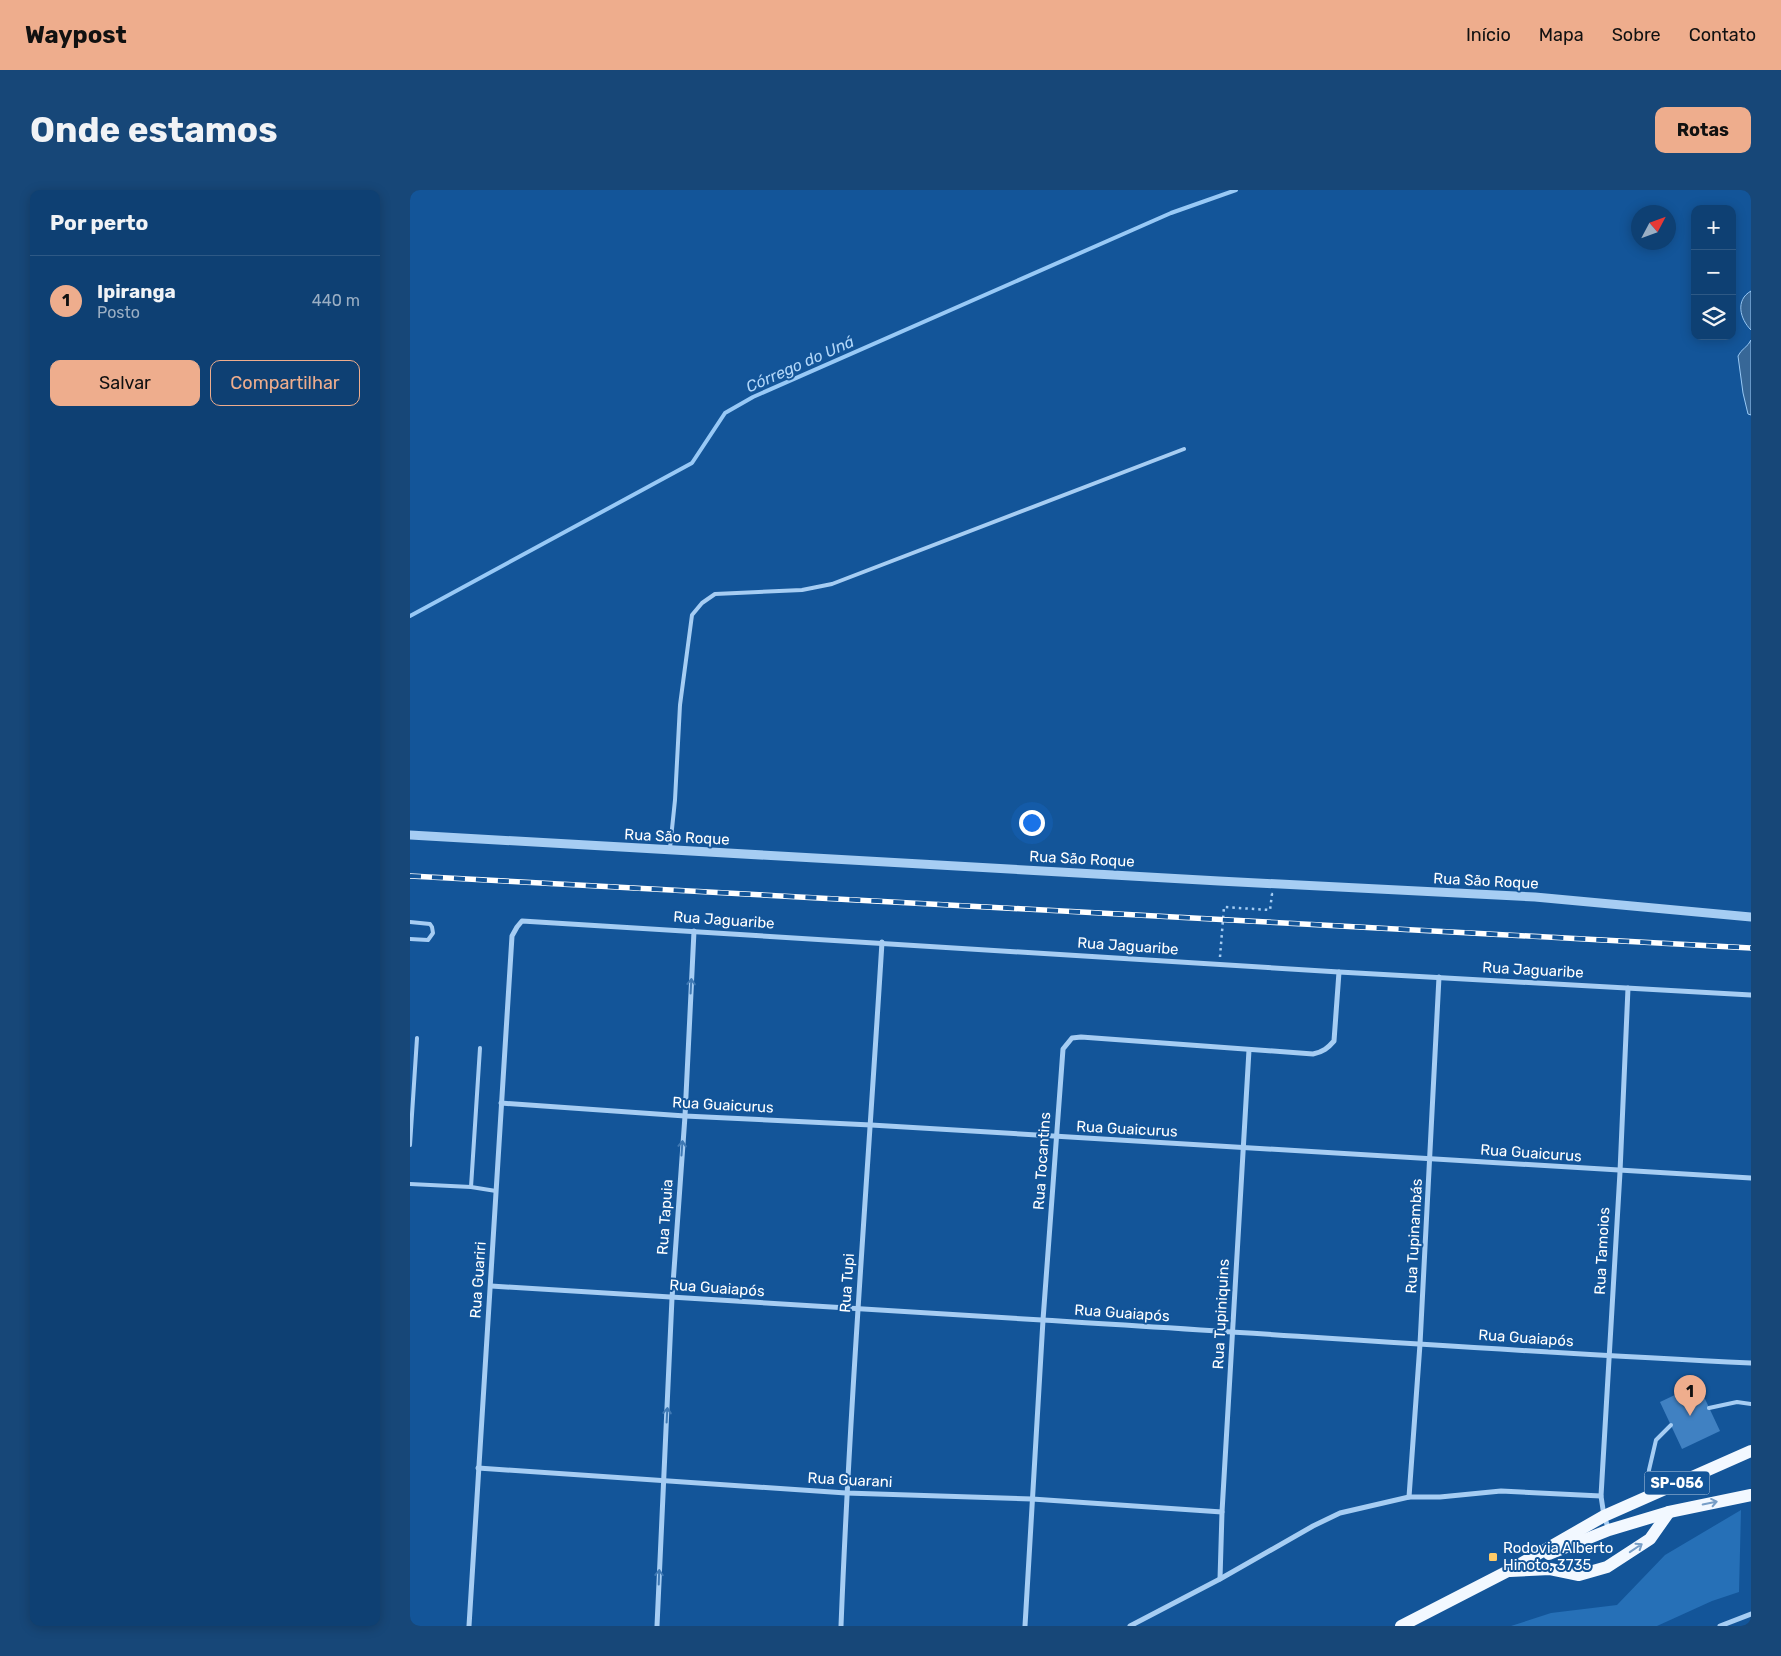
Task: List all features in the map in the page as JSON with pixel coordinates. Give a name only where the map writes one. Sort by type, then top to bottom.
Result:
[{"type":"main road","name":"SP-056","points":[[1401,1626],[1508,1571],[1604,1516],[1751,1451]]},
{"type":"main road","name":"SP-056","points":[[1508,1571],[1610,1530],[1669,1512],[1751,1495]]},
{"type":"main road","points":[[1508,1571],[1550,1569],[1579,1575],[1607,1567],[1650,1539],[1669,1512]]},
{"type":"street","name":"Rua São Roque","points":[[410,835],[1535,897],[1751,916]]},
{"type":"street","name":"Rua Jaguaribe","points":[[512,936],[522,921],[694,930],[1339,972],[1751,995]]},
{"type":"street","name":"Rua Tapuia","points":[[657,1626],[672,1298],[694,930]]},
{"type":"street","name":"Rua Guariri","points":[[469,1626],[512,936]]},
{"type":"street","name":"Rua Tupi","points":[[841,1626],[846,1493],[882,942]]},
{"type":"street","name":"Rua Tocantins","points":[[1025,1626],[1042,1320],[1062,1048],[1072,1038],[1082,1037],[1313,1054],[1327,1049],[1334,1040],[1339,972]]},
{"type":"street","name":"Rua Tupinambás","points":[[1409,1497],[1431,1159],[1439,977]]},
{"type":"street","name":"Rua Tamoios","points":[[1610,1530],[1604,1516],[1601,1496],[1620,1172],[1628,988]]},
{"type":"street","name":"Rua Tupiniquins","points":[[1220,1579],[1222,1512],[1249,1050]]},
{"type":"street","name":"Rua Guaicurus","points":[[501,1103],[684,1116],[871,1125],[1620,1172],[1751,1178]]},
{"type":"street","name":"Rua Guaiapós","points":[[491,1286],[1609,1357],[1751,1363]]},
{"type":"street","name":"Rua Guarani","points":[[478,1468],[846,1493],[1032,1500],[1222,1512]]},
{"type":"street","points":[[1130,1626],[1220,1579],[1313,1526],[1340,1514],[1376,1504],[1409,1497],[1440,1497],[1501,1492],[1601,1496]]},
{"type":"street","points":[[1720,1626],[1751,1614]]},
{"type":"lane","points":[[670,850],[675,800],[680,705],[692,614],[702,603],[715,594],[802,590],[832,584],[1184,449]]},
{"type":"lane","points":[[410,922],[430,924],[433,933],[428,940],[410,939]]},
{"type":"lane","points":[[410,1145],[417,1038]]},
{"type":"lane","points":[[471,1188],[480,1048]]},
{"type":"lane","points":[[410,1184],[496,1191]]},
{"type":"lane","points":[[1709,1408],[1737,1402],[1751,1404]]},
{"type":"lane","points":[[1648,1496],[1649,1470],[1656,1440],[1671,1425]]},
{"type":"path","points":[[1221,950],[1224,907],[1270,910],[1272,894],[1264,894]]},
{"type":"shaded area","points":[[1751,291],[1751,330],[1744,321],[1741,304],[1746,295]]},
{"type":"shaded area","points":[[1751,340],[1751,415],[1748,414],[1743,393],[1738,356]]},
{"type":"shaded area","points":[[1741,1510],[1739,1592],[1712,1601],[1657,1626],[1511,1626],[1551,1613],[1617,1605],[1665,1555]]},
{"type":"building","points":[[1698,1384],[1720,1431],[1682,1449],[1660,1402]]},
{"type":"waterway","name":"Córrego do Uná","points":[[410,616],[692,463],[725,413],[753,397],[1171,213],[1236,190]]},
{"type":"railway","points":[[410,876],[1751,948]]},
{"type":"place","name":"Ipiranga","points":[[1690,1416]]},
{"type":"place","name":"Rodovia Alberto Hinoto, 3735","points":[[1493,1557]]}]
